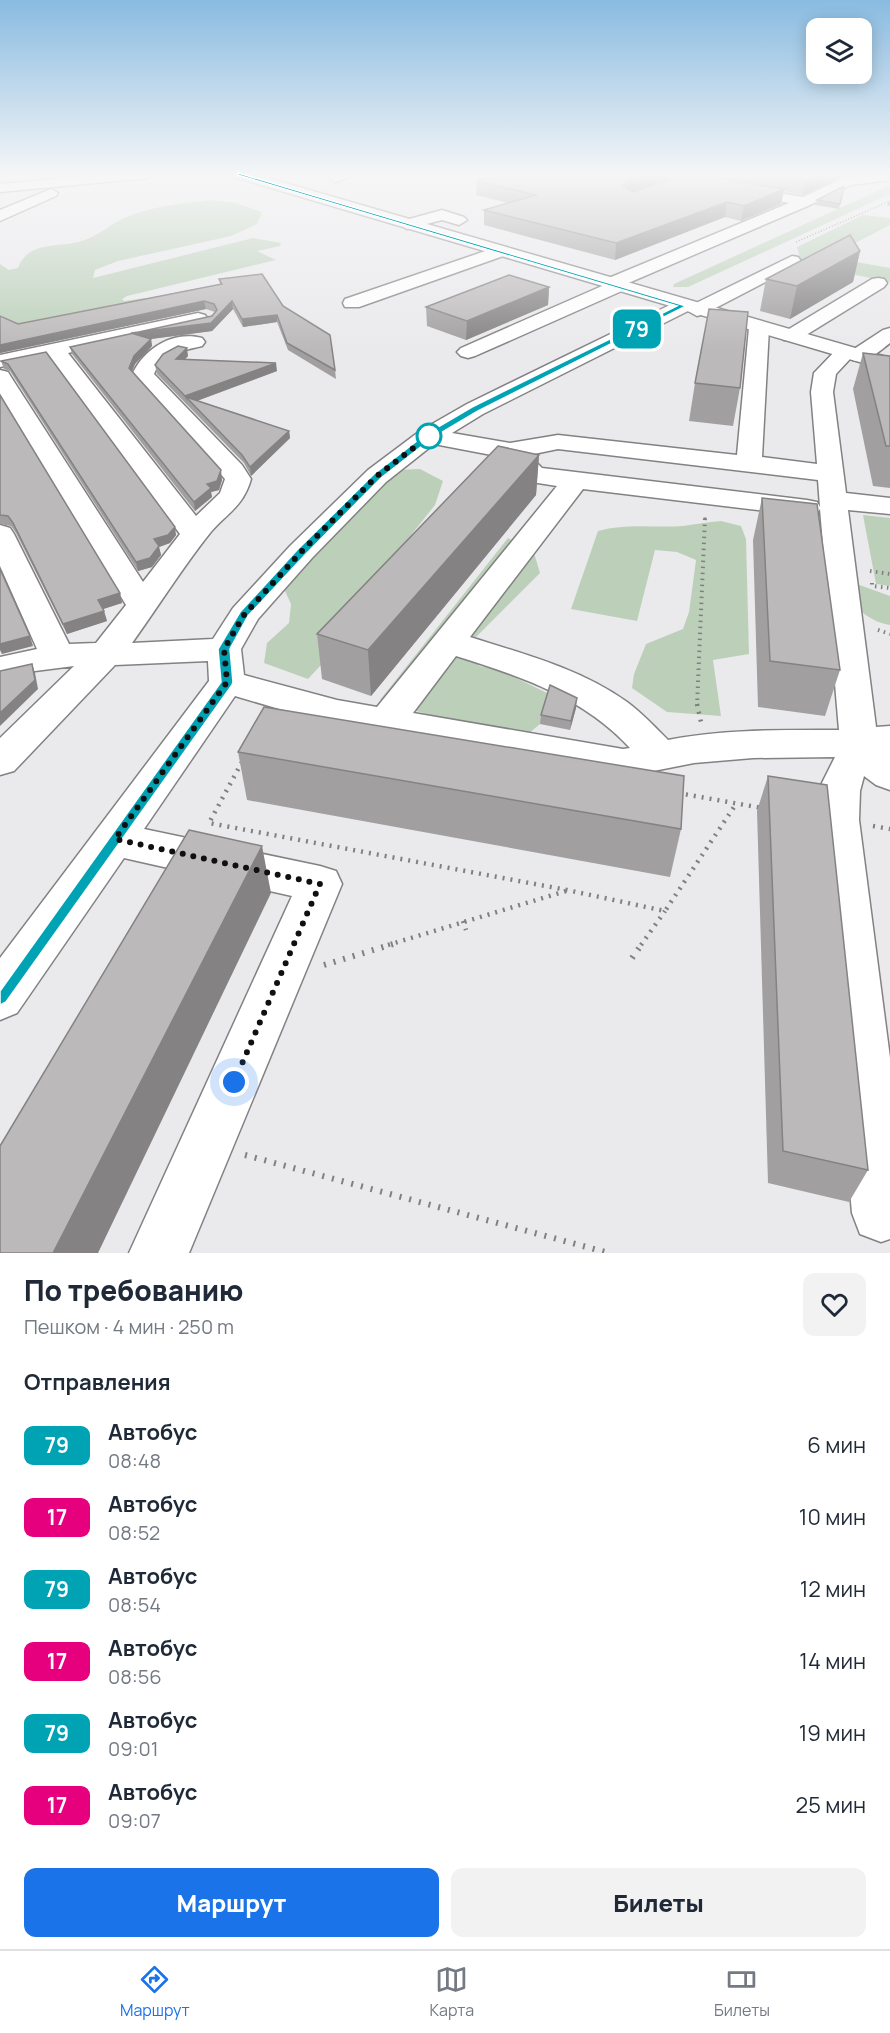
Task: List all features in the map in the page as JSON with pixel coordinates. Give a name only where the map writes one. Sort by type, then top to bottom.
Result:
[{"type":"street","points":[[436,232],[890,366]]},
{"type":"street","points":[[468,352],[648,268],[743,232]]},
{"type":"street","points":[[703,263],[761,232]]},
{"type":"street","points":[[469,242],[498,233]]},
{"type":"street","points":[[352,303],[500,251]]},
{"type":"street","points":[[0,997],[115,839],[225,665],[244,615],[301,552],[377,476],[429,436],[475,409],[792,261]]},
{"type":"street","points":[[648,268],[682,272]]},
{"type":"street","points":[[791,336],[878,283]]},
{"type":"street","points":[[0,346],[199,322]]},
{"type":"street","points":[[0,361],[199,322]]},
{"type":"street","points":[[0,761],[107,653],[195,534],[233,494],[238,479],[143,375],[148,361],[199,322]]},
{"type":"street","points":[[749,463],[759,328]]},
{"type":"street","points":[[890,334],[851,354],[825,373],[822,392],[833,494],[870,744],[890,775]]},
{"type":"street","points":[[54,350],[195,534]]},
{"type":"street","points":[[0,377],[142,605]]},
{"type":"street","points":[[429,436],[510,451],[558,442],[749,463],[833,494],[890,506]]},
{"type":"street","points":[[510,451],[534,475],[706,496],[833,494]]},
{"type":"street","points":[[386,722],[576,480]]},
{"type":"street","points":[[0,534],[57,655]]},
{"type":"street","points":[[449,642],[532,668],[586,691],[616,712],[660,756]]},
{"type":"street","points":[[0,669],[57,655],[107,653],[137,654],[225,665],[337,713],[622,763],[712,747],[753,744],[870,744]]},
{"type":"street","points":[[870,744],[847,766],[840,784],[838,820],[881,1213]]},
{"type":"street","points":[[115,839],[320,884],[159,1253]]},
{"type":"path","points":[[706,496],[697,709],[700,722],[712,747]]},
{"type":"path","points":[[870,571],[872,586],[890,588]]},
{"type":"path","points":[[248,752],[209,823],[567,890],[664,911]]},
{"type":"path","points":[[632,958],[736,804]]},
{"type":"path","points":[[279,978],[567,890]]},
{"type":"path","points":[[463,921],[466,930]]},
{"type":"path","points":[[207,1144],[609,1253]]},
{"type":"green space","points":[[100,232],[239,232],[118,261],[95,270],[93,278],[253,238],[281,243],[280,246],[257,251],[276,260],[122,299],[124,301],[145,298],[148,303],[0,336],[0,264],[9,270],[18,268],[23,259],[37,249],[75,243]]},
{"type":"green space","points":[[786,232],[806,232],[688,287],[673,287],[674,284]]},
{"type":"green space","points":[[827,232],[876,232],[828,257],[890,268],[890,282],[807,265],[800,258],[797,247]]},
{"type":"green space","points":[[420,469],[443,481],[435,505],[411,535],[418,544],[429,548],[308,679],[264,663],[267,643],[289,623],[291,604],[285,591],[289,577],[396,470]]},
{"type":"green space","points":[[863,515],[890,518],[890,586],[876,584]]},
{"type":"green space","points":[[721,521],[741,526],[746,539],[749,654],[713,660],[721,716],[667,712],[632,688],[634,674],[646,644],[683,629],[689,612],[696,560],[677,552],[655,550],[637,621],[571,609],[598,531],[630,526],[683,526]]},
{"type":"green space","points":[[508,538],[534,553],[540,573],[475,638],[479,666],[500,670],[549,694],[540,724],[528,734],[483,731],[380,700]]},
{"type":"green space","points":[[810,544],[827,548],[854,583],[890,596],[890,625],[877,621],[854,605],[834,581]]},
{"type":"building","points":[[574,232],[644,232],[616,243]]},
{"type":"building","points":[[850,235],[860,251],[797,286],[766,279]]},
{"type":"building","points":[[262,274],[283,306],[330,335],[335,370],[287,343],[277,315],[242,319],[232,301],[211,323],[138,332],[212,316],[217,310],[214,304],[204,301],[0,345],[0,316],[18,324],[222,284],[219,279]]},
{"type":"building","points":[[509,275],[549,287],[467,321],[426,307]]},
{"type":"building","points":[[709,309],[748,312],[740,388],[695,383]]},
{"type":"building","points":[[132,333],[151,339],[134,356],[129,368],[221,470],[217,481],[207,484],[211,488],[194,502],[70,347]]},
{"type":"building","points":[[178,346],[187,348],[176,359],[276,363],[185,396],[155,365],[163,354]]},
{"type":"building","points":[[46,352],[175,527],[168,535],[154,539],[159,546],[150,558],[136,562],[8,364],[1,361]]},
{"type":"building","points":[[863,353],[890,356],[890,446],[886,446]]},
{"type":"building","points":[[0,395],[120,593],[98,600],[104,611],[63,624],[13,523],[8,516],[0,515]]},
{"type":"building","points":[[186,397],[289,431],[250,467],[242,455]]},
{"type":"building","points":[[498,446],[539,455],[368,650],[317,634]]},
{"type":"building","points":[[762,498],[817,504],[840,670],[770,661]]},
{"type":"building","points":[[0,569],[30,636],[0,644]]},
{"type":"building","points":[[32,664],[35,680],[0,713],[0,671]]},
{"type":"building","points":[[550,685],[577,698],[571,721],[541,715]]},
{"type":"building","points":[[264,707],[684,776],[681,829],[238,752]]},
{"type":"building","points":[[768,776],[827,785],[868,1170],[783,1151]]},
{"type":"building","points":[[189,830],[262,846],[53,1253],[0,1253],[0,1146]]},
{"type":"bus line","name":"79","points":[[0,997],[227,682],[224,649],[244,615],[301,552],[377,476],[429,436],[475,409],[683,306],[436,232]]},
{"type":"route","points":[[234,1082],[320,884],[115,839],[227,682],[224,649],[244,615],[301,552],[377,476],[429,436]]}]
